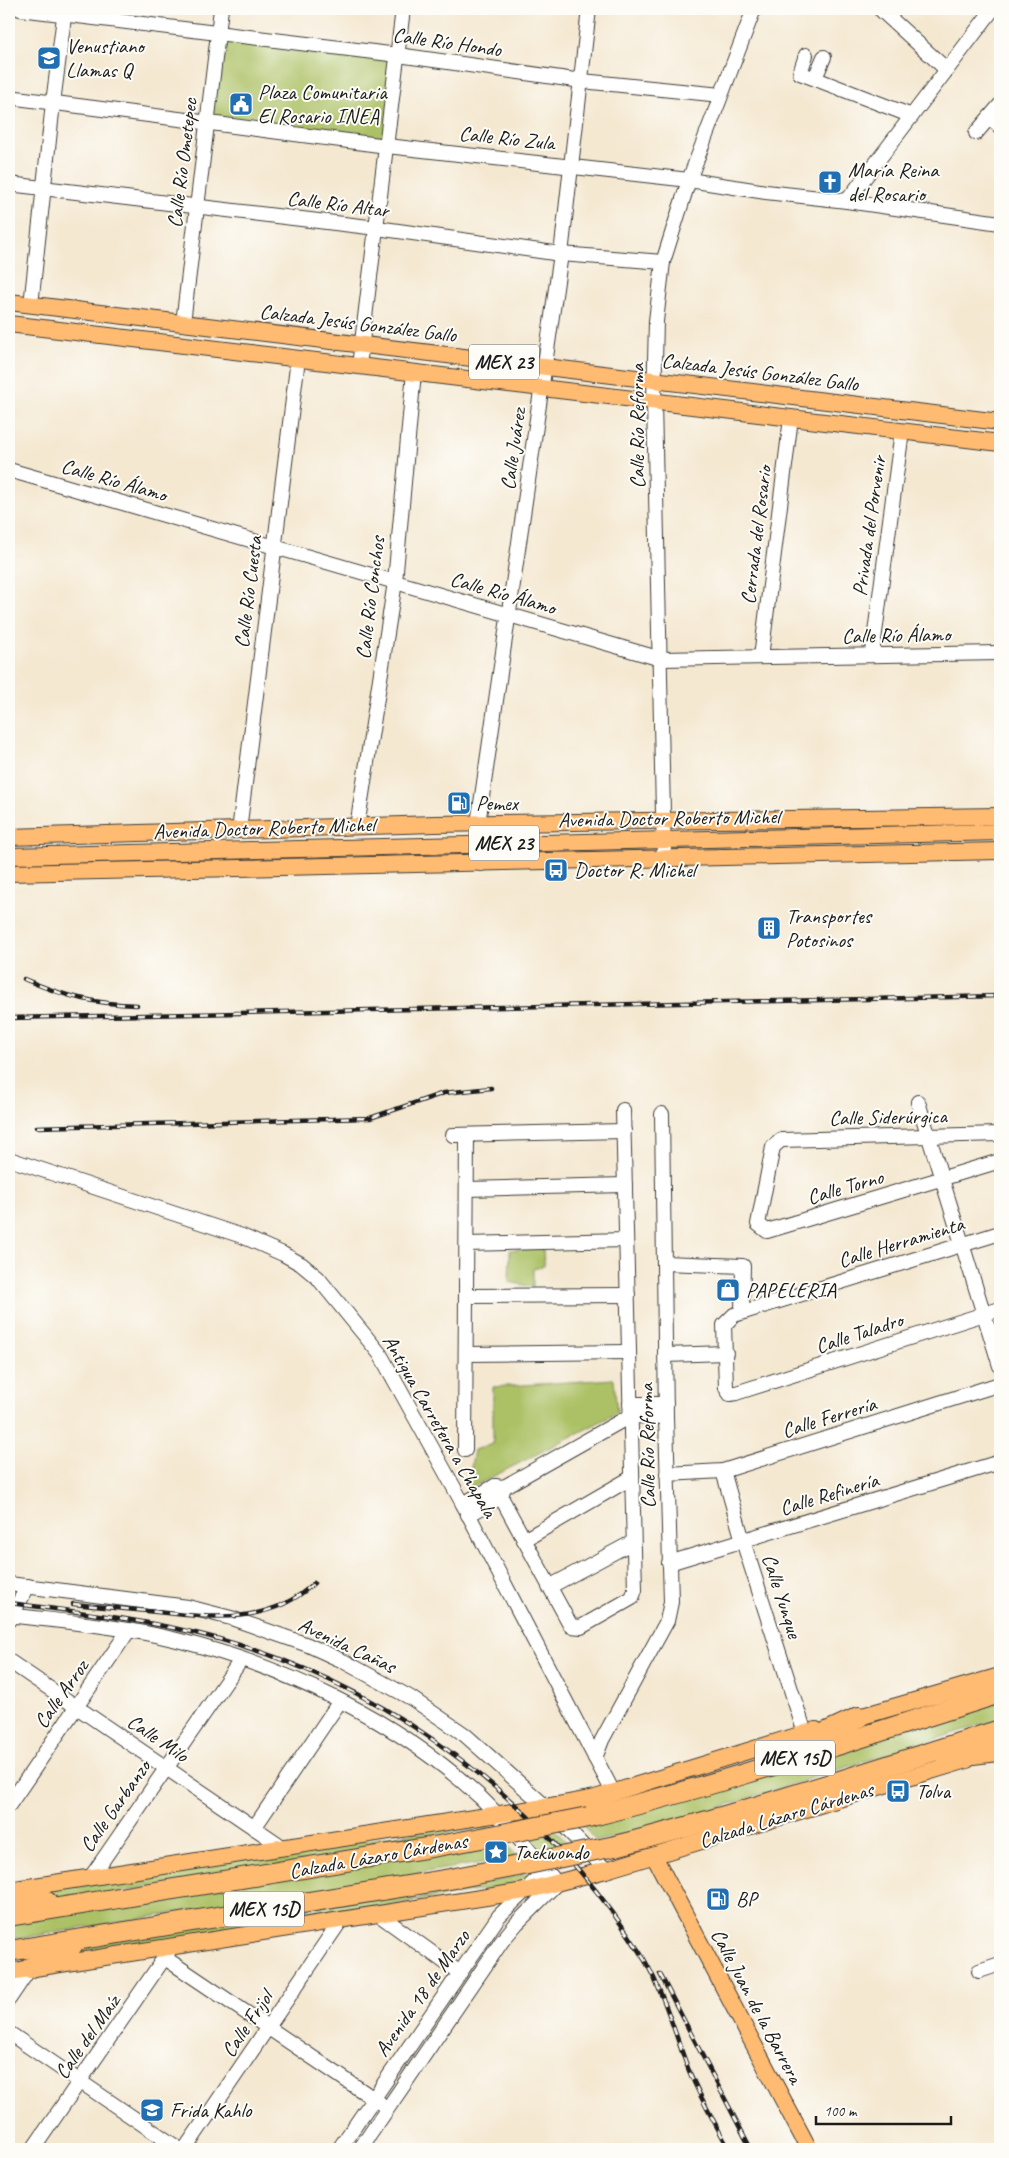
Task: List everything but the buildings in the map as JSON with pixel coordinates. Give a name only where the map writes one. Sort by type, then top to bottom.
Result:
[{"type":"highway","name":"Calzada Lázaro Cárdenas","points":[[9,1916],[438,1846],[588,1817],[652,1802],[1000,1693]]},
{"type":"highway","points":[[728,1779],[859,1718]]},
{"type":"highway","name":"Calzada Lázaro Cárdenas","points":[[9,1951],[450,1879],[615,1846],[819,1787],[1000,1730]]},
{"type":"highway","points":[[819,1787],[958,1755],[999,1753]]},
{"type":"highway","points":[[9,1899],[77,1905]]},
{"type":"highway","points":[[30,1968],[88,1938]]},
{"type":"main road","name":"Calzada Jesús González Gallo","points":[[9,302],[1000,422]]},
{"type":"main road","name":"Calzada Jesús González Gallo","points":[[9,324],[1000,443]]},
{"type":"main road","name":"Avenida Doctor Roberto Michel","points":[[9,837],[478,824],[1000,816]]},
{"type":"main road","points":[[361,847],[381,827]]},
{"type":"main road","name":"Avenida Doctor Roberto Michel","points":[[9,856],[1000,832]]},
{"type":"main road","points":[[240,850],[240,869]]},
{"type":"main road","name":"Avenida Doctor Roberto Michel","points":[[9,873],[1000,851]]},
{"type":"main road","name":"Calzada Lázaro Cárdenas","points":[[9,1890],[498,1815],[595,1798],[805,1733],[1000,1676]]},
{"type":"main road","name":"Calzada Lázaro Cárdenas","points":[[9,1972],[169,1952],[341,1920],[524,1891],[606,1870],[999,1753]]},
{"type":"main road","name":"Calle Juan de la Barrera","points":[[654,1856],[808,2149]]},
{"type":"street","name":"Calle Río Hondo","points":[[20,9],[65,12],[582,81],[721,94]]},
{"type":"street","name":"Calle Río Ometepec","points":[[183,323],[221,9]]},
{"type":"street","points":[[359,366],[403,9]]},
{"type":"street","name":"Calle Juárez","points":[[481,864],[478,824],[542,388],[543,367],[560,254],[582,81],[589,9]]},
{"type":"street","name":"Calle Río Reforma","points":[[664,859],[654,402],[656,321],[662,262],[750,9]]},
{"type":"street","points":[[847,201],[993,9]]},
{"type":"street","points":[[31,305],[65,12]]},
{"type":"street","points":[[889,12],[946,70]]},
{"type":"street","points":[[806,55],[800,73],[912,116]]},
{"type":"street","points":[[816,78],[824,58]]},
{"type":"street","name":"Calle Río Zula","points":[[9,98],[387,146],[571,165],[1000,223]]},
{"type":"street","points":[[976,132],[1000,105]]},
{"type":"street","points":[[990,117],[1000,127]]},
{"type":"street","name":"Calle Río Altar","points":[[9,184],[377,228],[560,254],[662,262]]},
{"type":"street","name":"Calle Río Cuesta","points":[[239,831],[298,359]]},
{"type":"street","name":"Calle Río Conchos","points":[[357,827],[395,582],[414,372]]},
{"type":"street","name":"Cerrada del Rosario","points":[[761,657],[790,418]]},
{"type":"street","name":"Privada del Porvenir","points":[[872,655],[902,432]]},
{"type":"street","name":"Calle Río Álamo","points":[[9,470],[661,659],[1000,653]]},
{"type":"street","points":[[918,1102],[1000,1366]]},
{"type":"street","points":[[500,1490],[568,1624],[576,1628],[581,1627],[632,1598],[635,1590],[623,1110]]},
{"type":"street","name":"Calle Río Reforma","points":[[595,1758],[602,1740],[670,1613],[662,1114]]},
{"type":"street","points":[[465,1450],[467,1189],[460,1135],[624,1131]]},
{"type":"street","name":"Calle Siderúrgica","points":[[761,1227],[758,1220],[773,1147],[778,1141],[1000,1134]]},
{"type":"street","name":"Antigua Carretera a Chapala","points":[[9,1159],[242,1236],[301,1264],[318,1278],[380,1354],[465,1509],[613,1792]]},
{"type":"street","points":[[941,1180],[1000,1161]]},
{"type":"street","name":"Calle Torno","points":[[761,1227],[767,1231],[941,1180]]},
{"type":"street","points":[[467,1189],[625,1185]]},
{"type":"street","name":"Calle Herramienta","points":[[726,1353],[724,1325],[728,1318],[742,1312],[1000,1232]]},
{"type":"street","points":[[466,1244],[626,1240]]},
{"type":"street","points":[[664,1263],[743,1266],[742,1312]]},
{"type":"street","points":[[466,1296],[628,1296]]},
{"type":"street","name":"Calle Taladro","points":[[726,1353],[726,1388],[730,1394],[1000,1309]]},
{"type":"street","points":[[466,1354],[628,1352]]},
{"type":"street","points":[[665,1355],[726,1353]]},
{"type":"street","name":"Calle Ferrería","points":[[667,1474],[723,1471],[1000,1384]]},
{"type":"street","points":[[465,1509],[500,1490],[630,1410],[666,1411]]},
{"type":"street","name":"Calle Refinería","points":[[669,1563],[1000,1462]]},
{"type":"street","name":"Calle Yunque","points":[[723,1471],[743,1541],[805,1733]]},
{"type":"street","points":[[524,1540],[631,1478]]},
{"type":"street","points":[[549,1587],[633,1542]]},
{"type":"street","name":"Avenida Cañas","points":[[9,1584],[188,1608],[231,1618],[308,1645],[343,1661],[411,1698],[464,1734],[546,1807],[606,1870]]},
{"type":"street","points":[[28,1586],[10,1616],[129,1630],[176,1639],[303,1683],[340,1701],[388,1728],[437,1761],[498,1815],[557,1883]]},
{"type":"street","name":"Calle Arroz","points":[[9,1805],[129,1630]]},
{"type":"street","name":"Calle Garbanzo","points":[[91,1877],[241,1660]]},
{"type":"street","name":"Calle Milo","points":[[9,1661],[284,1848]]},
{"type":"street","points":[[254,1828],[340,1701]]},
{"type":"street","name":"Avenida 18 de Marzo","points":[[339,2149],[499,1916],[536,1880],[540,1864]]},
{"type":"street","name":"Avenida 18 de Marzo","points":[[360,2149],[502,1941],[516,1923],[557,1883]]},
{"type":"street","points":[[378,1914],[460,1973]]},
{"type":"street","name":"Calle Frijol","points":[[185,2149],[341,1920]]},
{"type":"street","points":[[169,1952],[268,2028],[388,2108]]},
{"type":"street","name":"Calle del Maíz","points":[[33,2149],[169,1952]]},
{"type":"street","points":[[9,1999],[30,1968]]},
{"type":"street","points":[[979,1971],[998,1969]]},
{"type":"street","points":[[9,2033],[178,2149]]},
{"type":"green space","points":[[220,36],[395,57],[385,143],[210,120]]},
{"type":"green space","points":[[543,1248],[544,1266],[533,1269],[533,1287],[509,1282],[510,1250]]},
{"type":"green space","points":[[614,1379],[617,1413],[467,1490],[474,1450],[493,1444],[493,1387]]},
{"type":"green space","points":[[1000,1701],[1000,1719],[653,1828],[596,1841],[580,1823]]},
{"type":"green space","points":[[543,1817],[581,1858],[553,1864],[513,1824]]},
{"type":"green space","points":[[484,1822],[490,1828],[393,1840],[394,1846],[71,1900],[24,1892]]},
{"type":"green space","points":[[503,1841],[518,1857],[9,1940],[9,1921]]},
{"type":"green space","points":[[529,1873],[525,1883],[68,1958],[95,1943],[410,1890],[412,1900]]},
{"type":"railway","points":[[24,979],[79,998],[107,1003],[137,1005]]},
{"type":"railway","points":[[9,1018],[1000,996]]},
{"type":"railway","points":[[37,1127],[370,1118],[444,1093],[491,1088]]},
{"type":"railway","points":[[73,1604],[220,1617],[260,1612],[279,1606],[297,1597],[314,1583]]},
{"type":"railway","points":[[9,1603],[115,1617],[193,1632],[283,1660],[345,1688],[405,1721],[461,1760],[514,1804],[562,1852],[606,1904],[644,1959],[657,1984],[690,2074],[729,2149]]},
{"type":"railway","points":[[660,1974],[751,2149]]},
{"type":"place","name":"Venustiano Llamas Q","points":[[49,58]]},
{"type":"place","name":"Plaza Comunitaria El Rosario INEA","points":[[241,104]]},
{"type":"place","name":"María Reina del Rosario","points":[[830,182]]},
{"type":"place","name":"Pemex","points":[[459,803]]},
{"type":"place","name":"Doctor R. Michel","points":[[556,870]]},
{"type":"place","name":"Transportes Potosinos","points":[[769,928]]},
{"type":"place","name":"PAPELERIA","points":[[728,1290]]},
{"type":"place","name":"Tolva","points":[[898,1791]]},
{"type":"place","name":"Taekwondo","points":[[496,1852]]},
{"type":"place","name":"BP","points":[[718,1899]]},
{"type":"place","name":"Frida Kahlo","points":[[152,2110]]}]
